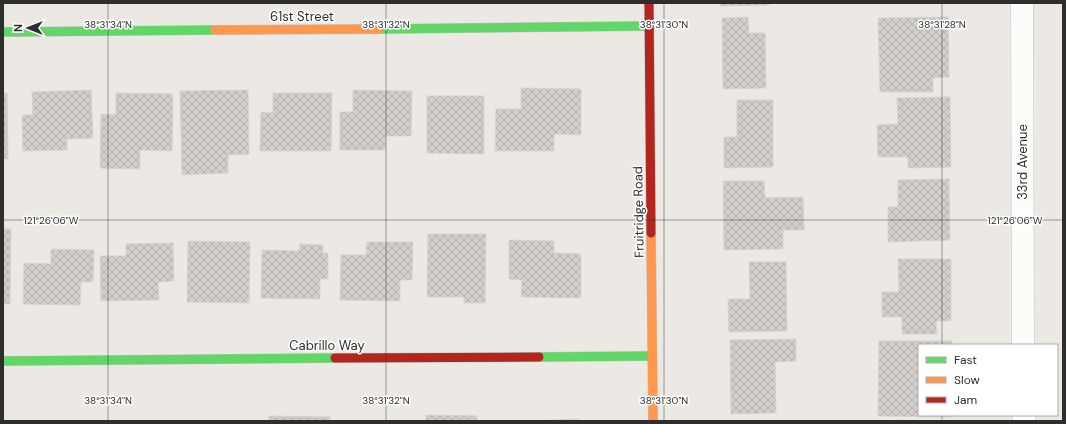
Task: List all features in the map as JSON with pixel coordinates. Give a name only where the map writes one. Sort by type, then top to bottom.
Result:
[{"type":"street","name":"Fruitridge Road","points":[[649,3],[653,421]]},
{"type":"street","name":"33rd Avenue","points":[[1022,3],[1023,344]]},
{"type":"street","name":"61st Street","points":[[3,32],[649,26]]},
{"type":"street","name":"Cabrillo Way","points":[[3,360],[652,356]]},
{"type":"building","points":[[720,3],[769,3],[769,5],[720,6]]},
{"type":"building","points":[[748,17],[749,33],[765,33],[766,88],[723,89],[722,18]]},
{"type":"building","points":[[948,17],[949,77],[933,78],[933,92],[880,92],[878,18]]},
{"type":"building","points":[[521,88],[581,89],[581,135],[554,134],[554,151],[495,151],[496,109],[521,109]]},
{"type":"building","points":[[91,90],[93,138],[67,139],[67,150],[23,151],[22,115],[33,115],[32,92]]},
{"type":"building","points":[[248,90],[249,154],[228,155],[228,173],[182,175],[180,91]]},
{"type":"building","points":[[353,90],[412,91],[411,136],[386,136],[385,150],[340,150],[340,112],[353,112]]},
{"type":"building","points":[[3,93],[7,93],[8,159],[3,159]]},
{"type":"building","points":[[116,93],[173,94],[172,151],[140,150],[140,169],[100,168],[101,114],[116,115]]},
{"type":"building","points":[[273,93],[332,93],[331,151],[260,151],[261,112],[273,113]]},
{"type":"building","points":[[427,96],[484,96],[484,154],[427,153]]},
{"type":"building","points":[[950,97],[951,167],[908,168],[908,157],[878,157],[877,125],[898,124],[897,98]]},
{"type":"building","points":[[737,100],[773,100],[773,167],[724,168],[724,137],[737,137]]},
{"type":"building","points":[[949,179],[950,240],[888,242],[888,207],[898,207],[898,180]]},
{"type":"building","points":[[723,181],[764,181],[765,198],[803,197],[804,230],[783,230],[783,249],[724,250]]},
{"type":"building","points":[[3,229],[11,229],[10,304],[3,304]]},
{"type":"building","points":[[428,234],[486,234],[485,303],[464,303],[464,297],[427,297]]},
{"type":"building","points":[[509,240],[554,241],[554,253],[581,254],[581,298],[521,297],[522,280],[509,279]]},
{"type":"building","points":[[188,241],[250,242],[249,303],[187,302]]},
{"type":"building","points":[[367,242],[413,242],[412,280],[400,280],[400,301],[340,300],[341,255],[366,255]]},
{"type":"building","points":[[173,243],[174,281],[158,282],[159,300],[101,301],[100,256],[126,256],[126,244]]},
{"type":"building","points":[[300,244],[323,245],[323,253],[328,253],[328,279],[320,279],[320,299],[261,298],[262,250],[299,251]]},
{"type":"building","points":[[51,249],[94,250],[93,282],[81,282],[80,305],[23,304],[24,263],[51,264]]},
{"type":"building","points":[[898,259],[951,259],[951,321],[936,321],[937,334],[902,334],[902,317],[882,317],[882,292],[899,292]]},
{"type":"building","points":[[749,262],[786,262],[787,331],[729,332],[728,299],[750,299]]},
{"type":"building","points":[[796,339],[796,361],[775,362],[776,413],[731,414],[730,340]]},
{"type":"building","points":[[879,341],[952,341],[952,344],[918,344],[918,416],[951,417],[878,416]]},
{"type":"building","points":[[426,415],[477,416],[477,421],[426,421]]},
{"type":"building","points":[[269,416],[330,417],[330,421],[269,421]]},
{"type":"building","points":[[579,419],[579,421],[524,421]]},
{"type":"traffic: fast","points":[[379,29],[649,26]]},
{"type":"traffic: fast","points":[[3,32],[215,30]]},
{"type":"traffic: fast","points":[[539,357],[652,356]]},
{"type":"traffic: fast","points":[[3,361],[335,358]]},
{"type":"traffic: slow","points":[[215,30],[379,29]]},
{"type":"traffic: slow","points":[[651,233],[653,421]]},
{"type":"traffic: jam","points":[[649,3],[651,233]]},
{"type":"traffic: jam","points":[[335,358],[539,357]]}]
